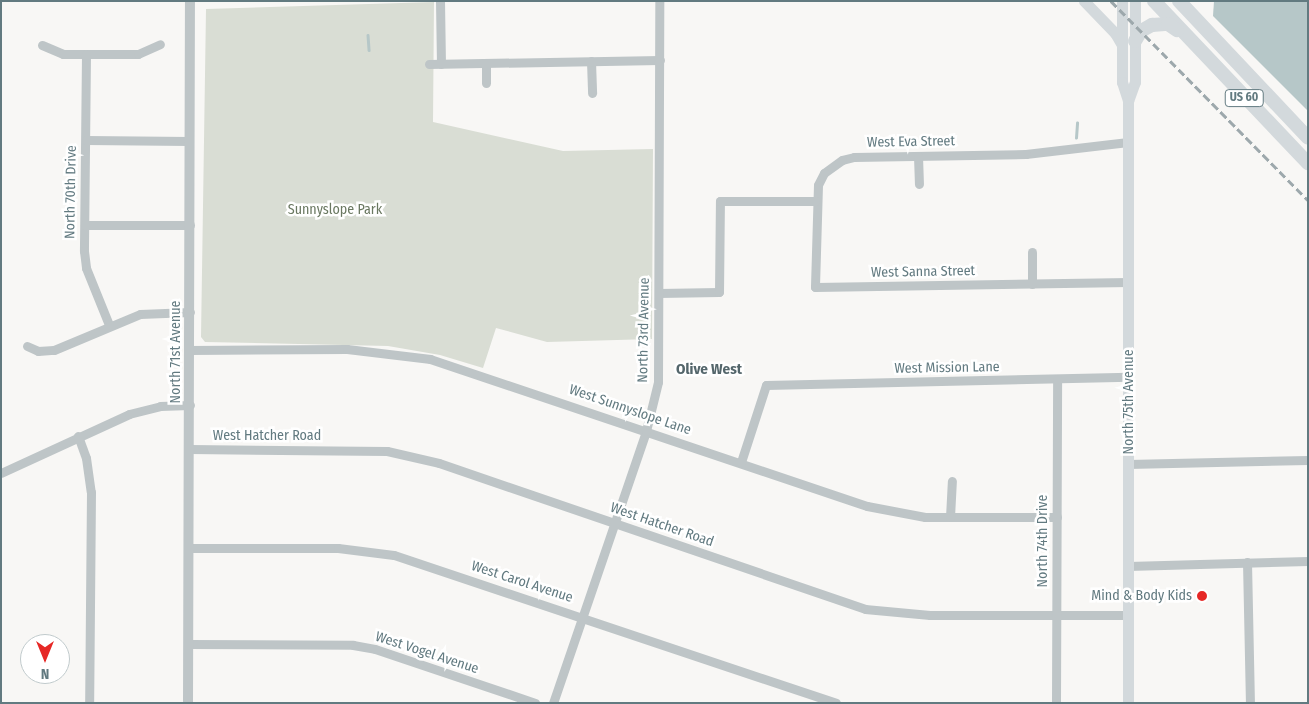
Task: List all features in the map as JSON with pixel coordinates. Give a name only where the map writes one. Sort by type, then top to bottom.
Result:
[{"type":"highway","name":"US 60","points":[[1154,1],[1180,32],[1308,163]]},
{"type":"highway","name":"US 60","points":[[1178,1],[1198,25],[1308,138]]},
{"type":"highway","points":[[1192,1],[1198,25]]},
{"type":"highway","points":[[1129,44],[1141,31],[1152,25],[1168,24],[1180,32]]},
{"type":"main road","points":[[1084,1],[1115,33],[1129,44]]},
{"type":"main road","name":"North 75th Avenue","points":[[1122,1],[1135,82],[1128,101],[1128,703]]},
{"type":"main road","name":"North 75th Avenue","points":[[1129,44],[1136,1]]},
{"type":"street","name":"North 71st Avenue","points":[[188,703],[190,1]]},
{"type":"street","points":[[440,1],[441,64]]},
{"type":"street","name":"North 73rd Avenue","points":[[553,703],[646,431],[658,382],[659,1]]},
{"type":"street","points":[[42,46],[63,54],[138,54],[160,44]]},
{"type":"street","name":"North 70th Drive","points":[[86,54],[86,268],[108,325]]},
{"type":"street","points":[[429,64],[660,60]]},
{"type":"street","points":[[591,61],[592,93]]},
{"type":"street","points":[[486,63],[486,83]]},
{"type":"street","points":[[86,140],[190,141]]},
{"type":"street","name":"West Eva Street","points":[[815,288],[815,201],[824,173],[842,160],[918,156],[1026,154],[1128,142]]},
{"type":"street","points":[[918,156],[919,184]]},
{"type":"street","points":[[659,293],[719,292],[720,202],[815,201]]},
{"type":"street","points":[[85,225],[190,225]]},
{"type":"street","points":[[1032,252],[1032,284]]},
{"type":"street","name":"West Sanna Street","points":[[815,288],[1129,282]]},
{"type":"street","points":[[27,346],[38,351],[54,350],[108,325],[151,312],[190,312]]},
{"type":"street","name":"West Sunnyslope Lane","points":[[190,350],[347,349],[430,359],[741,462],[867,506],[902,514],[950,517],[1057,517]]},
{"type":"street","name":"West Mission Lane","points":[[741,462],[766,385],[1129,377]]},
{"type":"street","name":"North 74th Drive","points":[[1056,703],[1057,379]]},
{"type":"street","points":[[1,473],[78,436],[145,409],[190,405]]},
{"type":"street","points":[[78,436],[86,458],[91,492],[90,703]]},
{"type":"street","name":"West Hatcher Road","points":[[190,449],[387,451],[439,464],[864,609],[930,615],[1128,615]]},
{"type":"street","points":[[1128,464],[1308,460]]},
{"type":"street","points":[[950,517],[952,481]]},
{"type":"street","name":"West Carol Avenue","points":[[189,548],[374,550],[582,617],[836,703]]},
{"type":"street","points":[[1128,566],[1308,560]]},
{"type":"street","points":[[1247,562],[1250,703]]},
{"type":"street","name":"West Vogel Avenue","points":[[188,644],[345,645],[375,649],[535,703]]},
{"type":"green space","name":"Sunnyslope Park","points":[[434,2],[433,122],[563,151],[653,149],[652,339],[547,342],[496,328],[483,368],[440,355],[388,346],[205,342],[201,337],[206,9]]},
{"type":"shaded area","points":[[1214,1],[1308,1],[1308,111],[1213,16]]},
{"type":"waterway","points":[[368,35],[369,50]]},
{"type":"waterway","points":[[1076,138],[1077,123]]},
{"type":"railway","points":[[1111,1],[1308,200]]},
{"type":"place","name":"Mind & Body Kids","points":[[1202,596]]},
{"type":"district","name":"Olive West","points":[[709,370]]}]
